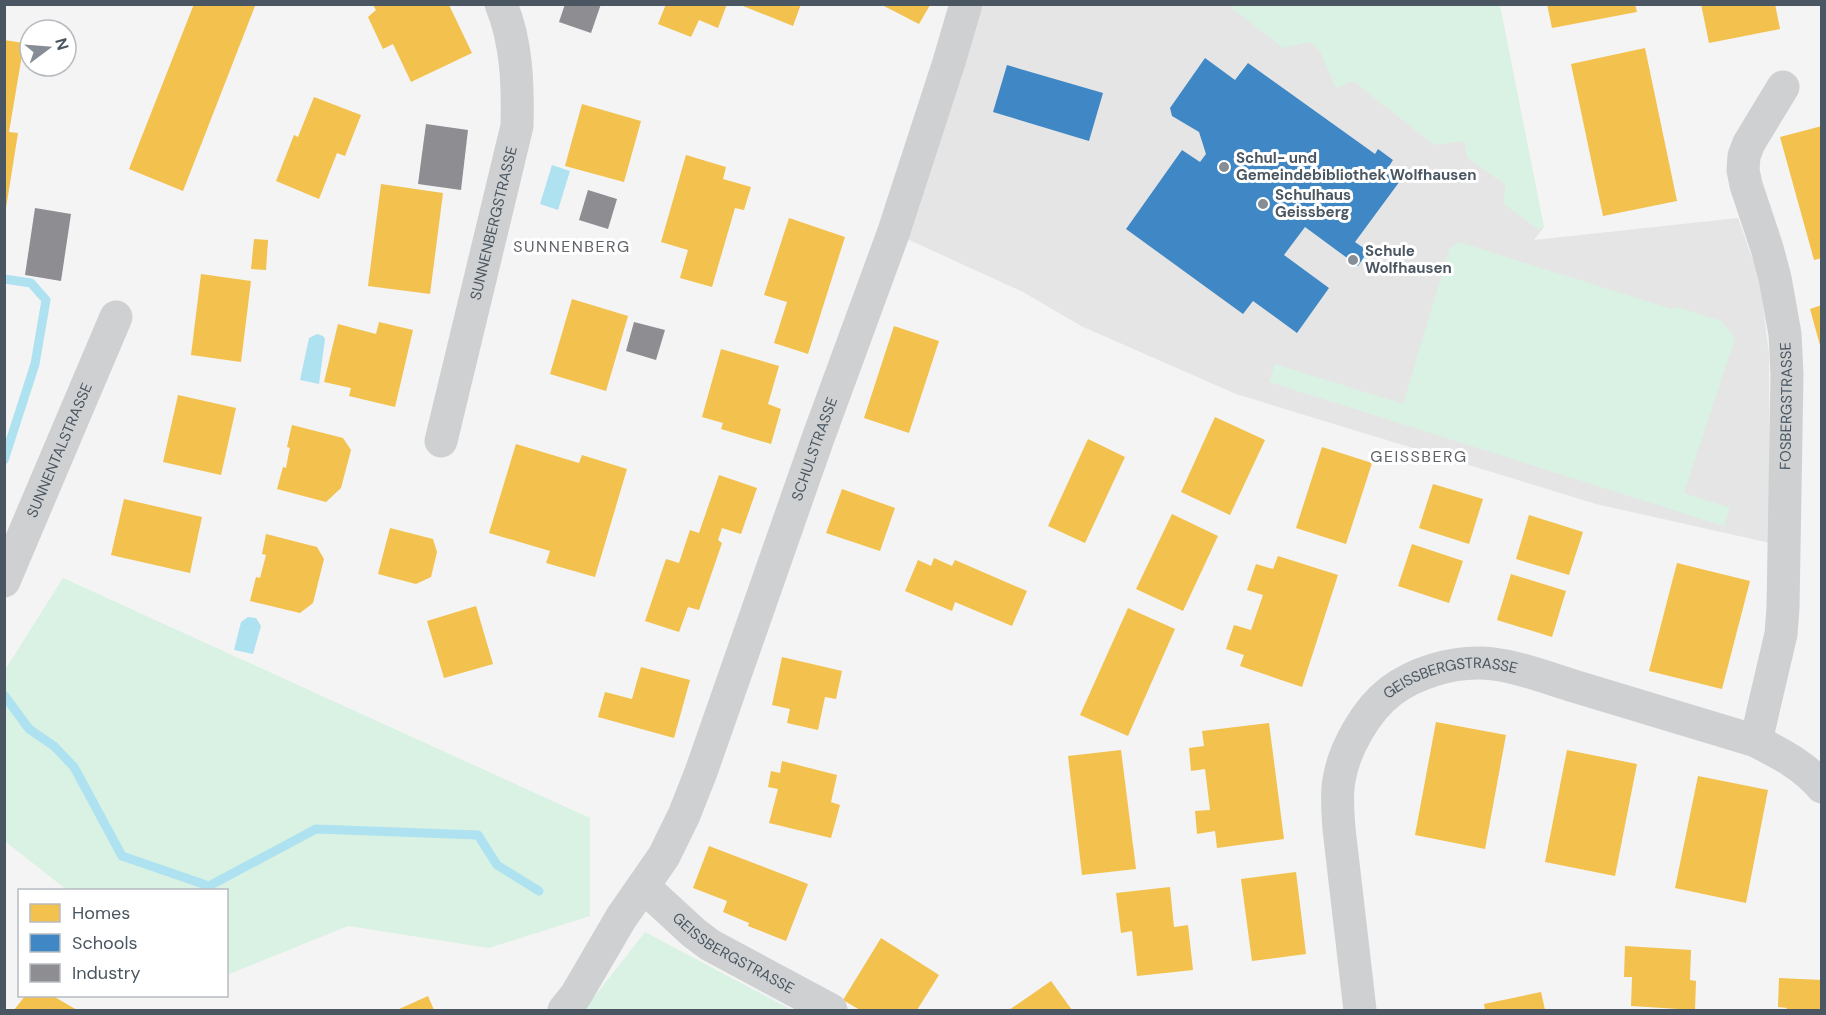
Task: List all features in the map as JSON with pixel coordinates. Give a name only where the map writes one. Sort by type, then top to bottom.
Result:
[{"type":"street","name":"SUNNENBERGSTRASSE","points":[[441,441],[517,126],[518,89],[515,54],[501,4]]},
{"type":"street","name":"SCHULSTRASSE","points":[[564,1011],[621,918],[664,856],[716,732],[816,441],[893,234],[966,4]]},
{"type":"street","name":"FOSBERGSTRASSE","points":[[1756,741],[1781,634],[1787,374],[1782,309],[1767,249],[1743,177],[1743,163],[1749,143],[1784,87]]},
{"type":"street","name":"SUNNENTALSTRASSE","points":[[4,581],[116,317]]},
{"type":"street","name":"GEISSBERGSTRASSE","points":[[1360,1011],[1339,830],[1337,803],[1339,779],[1346,753],[1360,727],[1391,691],[1413,678],[1435,669],[1481,663],[1524,671],[1756,741],[1800,766],[1821,787]]},
{"type":"street","name":"GEISSBERGSTRASSE","points":[[644,887],[710,945],[831,1011]]},
{"type":"shaded area","name":"Schule Wolfhausen","points":[[966,5],[1410,5],[1464,141],[1468,158],[1505,184],[1538,229],[1544,227],[1534,240],[1738,218],[1760,280],[1769,355],[1770,543],[1596,504],[1236,394],[1081,326],[1023,292],[907,239]]},
{"type":"green space","points":[[1228,5],[1500,5],[1544,227],[1538,229],[1504,204],[1505,184],[1468,158],[1464,141],[1434,145],[1353,81],[1336,88],[1320,51],[1310,42],[1283,48]]},
{"type":"green space","points":[[1459,242],[1671,309],[1677,307],[1721,321],[1735,338],[1684,493],[1730,508],[1724,526],[1269,382],[1275,364],[1403,404],[1450,248]]},
{"type":"green space","points":[[63,578],[590,818],[590,916],[489,948],[348,926],[228,975],[228,889],[66,889],[6,842],[4,843],[5,670]]},
{"type":"green space","points":[[645,932],[792,1010],[584,1010]]},
{"type":"water","points":[[552,165],[570,171],[558,210],[540,204]]},
{"type":"water","points":[[317,334],[325,339],[319,384],[300,380],[309,338]]},
{"type":"water","points":[[248,617],[256,618],[261,626],[253,654],[234,650],[241,622]]},
{"type":"building: Homes","points":[[194,4],[251,4],[255,6],[183,191],[129,169]]},
{"type":"building: Homes","points":[[666,4],[727,4],[718,28],[699,20],[691,37],[658,24]]},
{"type":"building: Homes","points":[[738,4],[801,4],[793,26]]},
{"type":"building: Homes","points":[[1547,4],[1635,4],[1637,12],[1552,28]]},
{"type":"building: Homes","points":[[1701,4],[1775,4],[1780,29],[1709,43]]},
{"type":"building: Homes","points":[[373,5],[449,5],[472,53],[411,82],[393,44],[383,49],[368,17],[376,10]]},
{"type":"building: Homes","points":[[882,5],[930,5],[919,24]]},
{"type":"building: Homes","points":[[4,40],[18,42],[18,78],[9,132],[18,133],[6,208]]},
{"type":"building: Homes","points":[[1645,48],[1677,201],[1603,216],[1571,64]]},
{"type":"building: Homes","points":[[314,97],[361,115],[345,156],[337,153],[319,199],[276,181],[294,135],[298,137]]},
{"type":"building: Homes","points":[[582,104],[641,121],[624,182],[565,166]]},
{"type":"building: Homes","points":[[1822,126],[1822,258],[1814,260],[1780,137]]},
{"type":"building: Homes","points":[[686,155],[726,167],[723,179],[751,187],[744,210],[735,208],[712,287],[680,278],[688,250],[661,242]]},
{"type":"building: Homes","points":[[381,184],[443,193],[430,294],[368,286]]},
{"type":"building: Homes","points":[[789,218],[845,237],[808,354],[774,343],[787,302],[764,295]]},
{"type":"building: Homes","points":[[254,239],[268,240],[266,270],[251,269]]},
{"type":"building: Homes","points":[[201,274],[251,281],[241,362],[191,355]]},
{"type":"building: Homes","points":[[572,299],[628,316],[606,391],[550,374]]},
{"type":"building: Homes","points":[[1822,305],[1822,349],[1821,349],[1810,309]]},
{"type":"building: Homes","points":[[379,322],[413,330],[395,407],[349,396],[351,388],[324,382],[338,324],[376,334]]},
{"type":"building: Homes","points":[[894,326],[939,341],[909,433],[864,418]]},
{"type":"building: Homes","points":[[721,349],[779,366],[768,404],[781,409],[771,444],[721,429],[723,423],[702,417]]},
{"type":"building: Homes","points":[[178,395],[236,408],[221,475],[163,462]]},
{"type":"building: Homes","points":[[1215,417],[1265,440],[1230,515],[1181,492]]},
{"type":"building: Homes","points":[[292,425],[343,438],[351,450],[341,488],[326,502],[277,489],[283,467],[286,468],[290,448],[287,447]]},
{"type":"building: Homes","points":[[1088,439],[1125,457],[1085,543],[1048,526]]},
{"type":"building: Homes","points":[[516,444],[579,463],[582,455],[627,469],[595,577],[546,563],[550,551],[489,533]]},
{"type":"building: Homes","points":[[1322,447],[1372,463],[1346,544],[1296,528]]},
{"type":"building: Homes","points":[[719,475],[757,488],[741,534],[722,528],[718,540],[722,543],[699,610],[688,607],[679,632],[645,621],[666,559],[679,563],[690,530],[699,533]]},
{"type":"building: Homes","points":[[1433,484],[1483,499],[1469,544],[1419,528]]},
{"type":"building: Homes","points":[[842,489],[895,508],[880,551],[826,533]]},
{"type":"building: Homes","points":[[124,499],[202,517],[190,573],[111,555]]},
{"type":"building: Homes","points":[[1172,514],[1218,536],[1183,611],[1136,589]]},
{"type":"building: Homes","points":[[1529,515],[1583,532],[1569,575],[1516,559]]},
{"type":"building: Homes","points":[[390,528],[433,539],[437,552],[431,577],[416,584],[378,574]]},
{"type":"building: Homes","points":[[266,534],[317,547],[324,559],[313,603],[300,613],[250,601],[256,577],[260,578],[266,555],[262,554]]},
{"type":"building: Homes","points":[[1412,544],[1463,561],[1449,603],[1398,586]]},
{"type":"building: Homes","points":[[1278,556],[1338,575],[1302,687],[1240,666],[1244,655],[1226,649],[1234,625],[1251,630],[1263,595],[1247,590],[1256,564],[1273,569]]},
{"type":"building: Homes","points":[[934,558],[952,566],[955,560],[1027,591],[1012,626],[955,602],[952,611],[905,591],[918,560],[931,566]]},
{"type":"building: Homes","points":[[1677,563],[1750,581],[1722,689],[1649,671]]},
{"type":"building: Homes","points":[[1511,574],[1566,591],[1552,637],[1497,620]]},
{"type":"building: Homes","points":[[476,606],[493,664],[444,678],[427,621]]},
{"type":"building: Homes","points":[[1128,608],[1175,629],[1128,736],[1080,715]]},
{"type":"building: Homes","points":[[782,657],[842,671],[836,699],[825,697],[818,730],[787,723],[790,709],[772,705]]},
{"type":"building: Homes","points":[[641,667],[690,680],[674,738],[598,717],[605,692],[632,699]]},
{"type":"building: Homes","points":[[1436,722],[1506,735],[1485,849],[1415,835]]},
{"type":"building: Homes","points":[[1269,723],[1284,839],[1217,848],[1215,831],[1197,834],[1195,811],[1210,810],[1205,769],[1191,771],[1189,748],[1204,746],[1202,731]]},
{"type":"building: Homes","points":[[1121,750],[1136,869],[1082,875],[1068,756]]},
{"type":"building: Homes","points":[[1567,750],[1637,764],[1615,876],[1545,862]]},
{"type":"building: Homes","points":[[782,761],[837,775],[831,802],[840,805],[831,838],[769,823],[778,789],[768,787],[771,771],[780,773]]},
{"type":"building: Homes","points":[[1698,776],[1768,790],[1746,903],[1675,888]]},
{"type":"building: Homes","points":[[709,846],[808,884],[786,941],[748,926],[749,923],[723,912],[727,901],[693,888]]},
{"type":"building: Homes","points":[[1296,872],[1306,954],[1252,961],[1241,879]]},
{"type":"building: Homes","points":[[1170,887],[1174,927],[1188,925],[1193,970],[1137,976],[1132,931],[1121,933],[1116,893]]},
{"type":"building: Homes","points":[[881,938],[939,975],[917,1010],[860,1010],[843,1000]]},
{"type":"building: Homes","points":[[1625,946],[1691,950],[1690,980],[1696,981],[1695,1010],[1631,1006],[1632,977],[1624,977]]},
{"type":"building: Homes","points":[[1779,978],[1822,980],[1822,1010],[1786,1010],[1787,1008],[1778,1007]]},
{"type":"building: Homes","points":[[1051,981],[1072,1010],[1009,1010]]},
{"type":"building: Homes","points":[[1541,992],[1545,1010],[1485,1010],[1484,1004]]},
{"type":"building: Homes","points":[[428,996],[434,1010],[397,1010]]},
{"type":"building: Homes","points":[[24,997],[55,997],[77,1010],[14,1010]]},
{"type":"building: Schools","name":"Schulhaus Geissberg","points":[[1205,58],[1235,80],[1248,63],[1375,154],[1378,149],[1393,160],[1386,171],[1400,181],[1355,242],[1368,251],[1358,266],[1305,227],[1284,255],[1329,288],[1297,333],[1253,301],[1243,314],[1126,229],[1182,150],[1200,162],[1206,154],[1199,132],[1172,116],[1170,108]]},
{"type":"building: Schools","points":[[1007,65],[1103,93],[1089,141],[993,112]]},
{"type":"building: Industry","points":[[565,4],[601,4],[591,33],[559,22]]},
{"type":"building: Industry","points":[[426,124],[468,130],[461,190],[418,184]]},
{"type":"building: Industry","points":[[588,190],[617,199],[608,229],[579,220]]},
{"type":"building: Industry","points":[[35,208],[71,214],[61,281],[25,275]]},
{"type":"building: Industry","points":[[634,322],[665,330],[656,360],[626,351]]},
{"type":"waterway","points":[[4,279],[31,283],[46,300],[35,364],[4,460]]},
{"type":"waterway","points":[[4,695],[29,729],[54,746],[74,767],[122,856],[209,886],[316,829],[478,835],[497,865],[539,891]]},
{"type":"place","name":"Schul- und Gemeindebibliothek Wolfhausen","points":[[1224,167]]},
{"type":"place","name":"Schulhaus Geissberg","points":[[1263,204]]},
{"type":"place","name":"Schule Wolfhausen","points":[[1353,260]]},
{"type":"district","name":"SUNNENBERG","points":[[572,246]]},
{"type":"district","name":"GEISSBERG","points":[[1419,456]]}]
